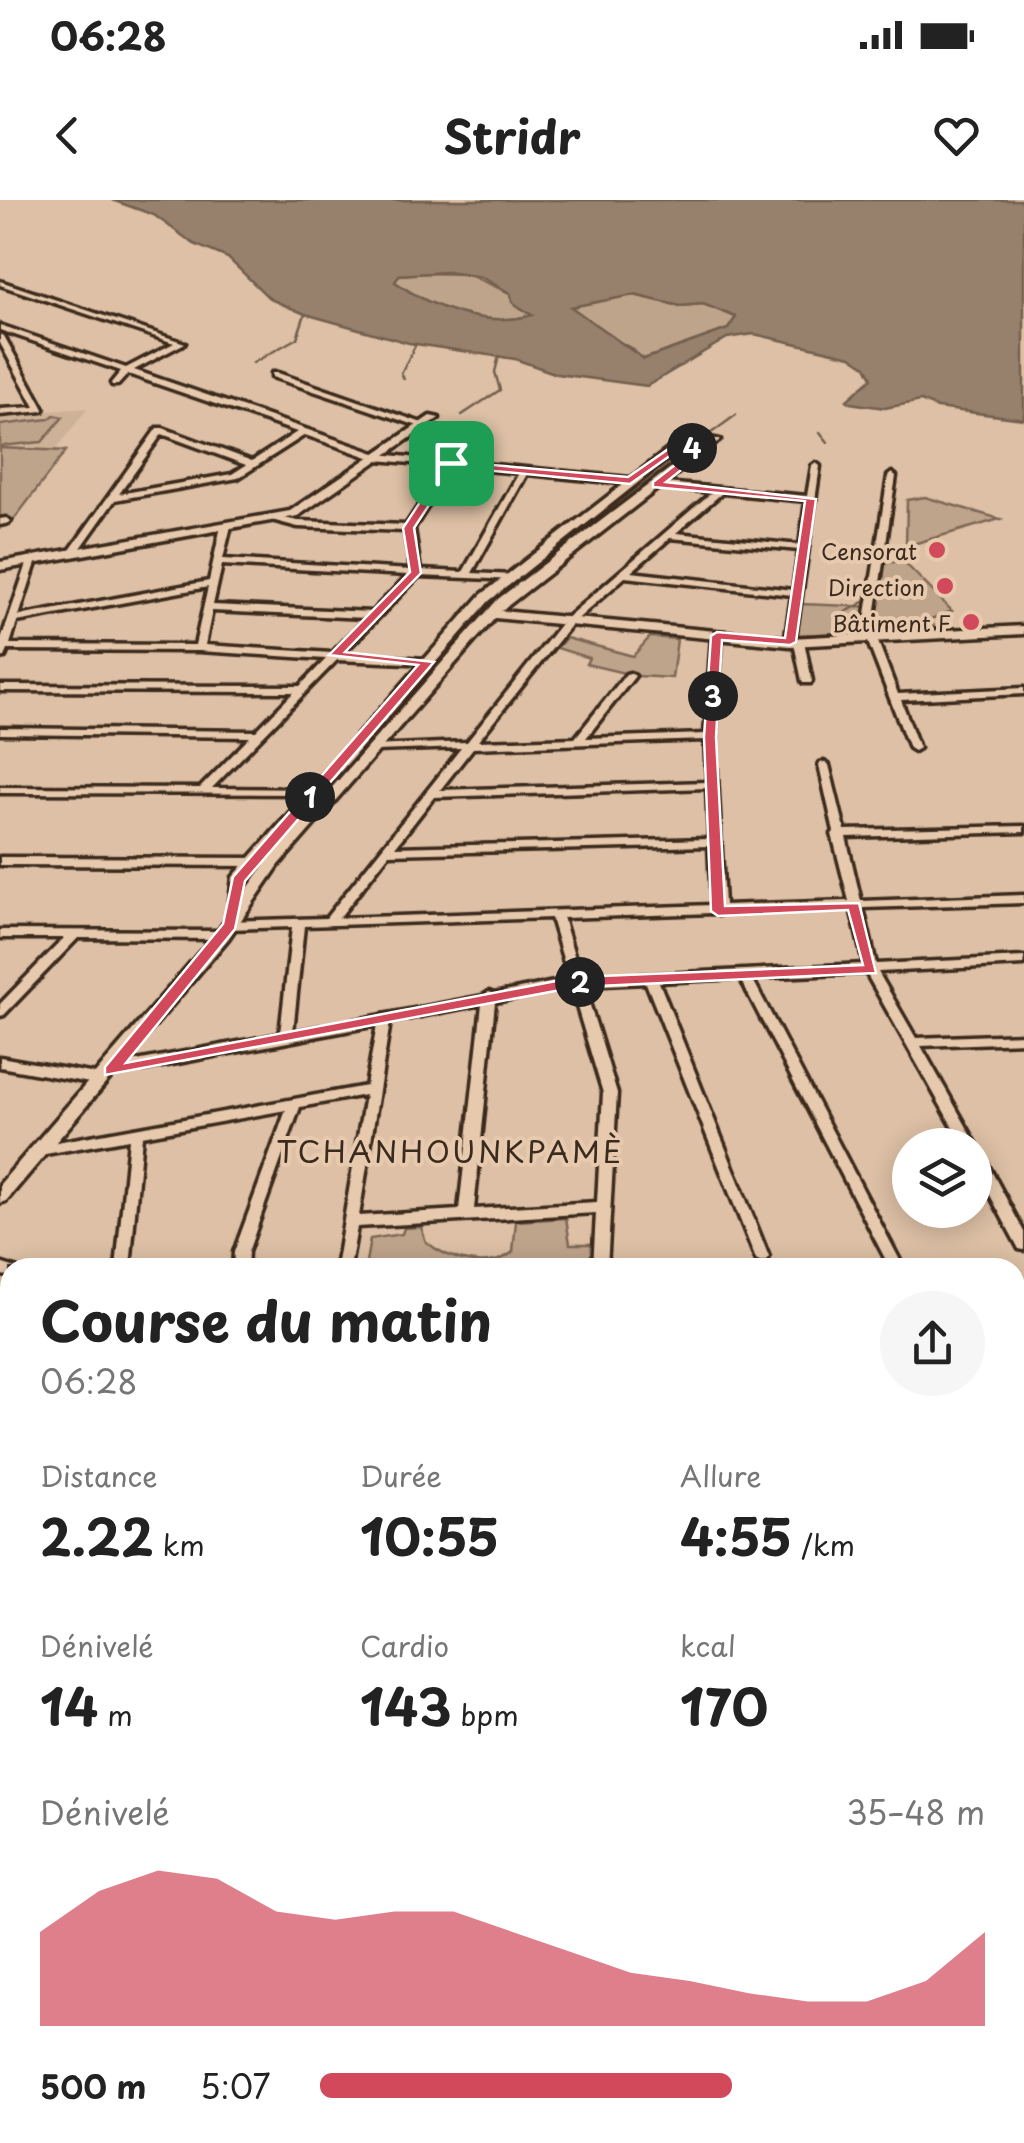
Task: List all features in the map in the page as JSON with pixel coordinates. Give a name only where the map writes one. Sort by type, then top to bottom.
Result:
[{"type":"street","points":[[0,284],[181,343],[126,371],[115,383]]},
{"type":"street","points":[[0,327],[377,457],[630,480]]},
{"type":"street","points":[[0,336],[40,409],[0,412]]},
{"type":"street","points":[[275,376],[429,421]]},
{"type":"street","points":[[0,566],[294,514],[429,421]]},
{"type":"street","points":[[74,553],[160,430],[252,464]]},
{"type":"street","points":[[112,498],[235,476],[304,432]]},
{"type":"street","points":[[229,926],[238,880],[484,598],[514,578],[630,480],[693,435]]},
{"type":"street","points":[[0,1196],[106,1076],[229,926],[274,862],[502,602],[714,440]]},
{"type":"street","points":[[680,444],[700,451]]},
{"type":"street","points":[[416,573],[409,528],[451,463]]},
{"type":"street","points":[[807,681],[794,641],[796,593],[816,466]]},
{"type":"street","points":[[466,576],[525,470]]},
{"type":"street","points":[[892,476],[869,639],[898,697],[914,748]]},
{"type":"street","points":[[656,484],[810,499]]},
{"type":"street","points":[[328,923],[568,622],[720,490]]},
{"type":"street","points":[[269,518],[298,524],[409,528]]},
{"type":"street","points":[[200,648],[226,526]]},
{"type":"street","points":[[669,534],[803,548]]},
{"type":"street","points":[[32,560],[2,652],[200,648],[428,662]]},
{"type":"street","points":[[218,562],[514,578]]},
{"type":"street","points":[[204,790],[416,573]]},
{"type":"street","points":[[623,574],[796,593]]},
{"type":"street","points":[[12,620],[214,583]]},
{"type":"street","points":[[208,608],[372,615]]},
{"type":"street","points":[[492,614],[794,641],[1024,630]]},
{"type":"street","points":[[717,636],[710,737],[718,911]]},
{"type":"street","points":[[578,741],[630,676]]},
{"type":"street","points":[[0,688],[302,689]]},
{"type":"street","points":[[898,697],[1024,692]]},
{"type":"street","points":[[0,731],[260,734]]},
{"type":"street","points":[[375,748],[710,737]]},
{"type":"street","points":[[824,765],[871,970],[961,1128]]},
{"type":"street","points":[[431,794],[712,785]]},
{"type":"street","points":[[0,790],[315,792]]},
{"type":"street","points":[[838,834],[1024,828]]},
{"type":"street","points":[[385,851],[715,842]]},
{"type":"street","points":[[0,873],[6,861],[274,862]]},
{"type":"street","points":[[0,934],[1024,899]]},
{"type":"street","points":[[556,916],[610,1092],[600,1258]]},
{"type":"street","points":[[286,1037],[298,924]]},
{"type":"street","points":[[0,1012],[75,934]]},
{"type":"street","points":[[0,1062],[106,1076],[489,996],[577,982],[1024,962]]},
{"type":"street","points":[[744,976],[892,1258]]},
{"type":"street","points":[[651,979],[762,1257]]},
{"type":"street","points":[[466,1214],[489,996]]},
{"type":"street","points":[[344,1258],[384,1018]]},
{"type":"street","points":[[914,1042],[1024,1038]]},
{"type":"street","points":[[40,1150],[373,1089]]},
{"type":"street","points":[[241,1258],[294,1106]]},
{"type":"street","points":[[123,1258],[136,1134]]},
{"type":"street","points":[[992,1185],[1024,1244]]},
{"type":"street","points":[[349,1222],[602,1207]]},
{"type":"shaded area","points":[[112,200],[1024,200],[1024,419],[937,408],[921,401],[885,408],[850,403],[847,400],[872,378],[866,366],[851,356],[754,334],[727,338],[647,386],[557,374],[515,359],[409,343],[305,314],[270,299],[228,258],[194,244],[154,215]],"holes":[[[447,272],[481,277],[510,293],[513,303],[532,315],[497,319],[460,314],[395,282],[399,275]],[[634,295],[680,306],[703,304],[736,317],[728,329],[644,359],[571,307]]]},
{"type":"shaded area","points":[[467,274],[510,293],[513,303],[532,315],[497,320],[443,308],[395,282],[399,275]]},
{"type":"shaded area","points":[[634,295],[680,306],[703,304],[736,317],[728,329],[644,359],[635,357],[633,349],[609,337],[571,307],[580,302]]},
{"type":"shaded area","points":[[88,408],[54,452],[0,452],[0,415]]},
{"type":"shaded area","points":[[54,415],[63,417],[42,442],[0,446],[0,425],[49,419]]},
{"type":"shaded area","points":[[0,448],[66,451],[9,526],[0,525]]},
{"type":"shaded area","points":[[925,497],[1000,519],[906,546],[907,500]]},
{"type":"shaded area","points":[[903,561],[952,611],[931,619],[935,629],[796,635],[801,604],[877,607],[883,563]]},
{"type":"shaded area","points":[[650,637],[677,639],[672,678],[637,676],[586,664],[589,658],[557,648],[566,638],[633,656]]},
{"type":"shaded area","points":[[566,1218],[570,1244],[595,1244],[596,1258],[503,1258],[513,1252],[516,1221]]},
{"type":"shaded area","points":[[421,1227],[426,1242],[457,1258],[367,1258],[370,1239],[402,1234],[404,1228]]},
{"type":"waterway","points":[[253,363],[297,338],[305,314]]},
{"type":"waterway","points":[[404,379],[401,373],[416,344]]},
{"type":"waterway","points":[[462,415],[500,390],[495,372],[499,356]]},
{"type":"waterway","points":[[696,444],[736,415]]},
{"type":"waterway","points":[[820,432],[828,442]]},
{"type":"waterway","points":[[272,855],[496,599],[685,452]]},
{"type":"waterway","points":[[835,618],[864,602]]},
{"type":"waterway","points":[[248,882],[260,869]]},
{"type":"place","name":"Censorat","points":[[937,550]]},
{"type":"place","name":"Direction","points":[[945,586]]},
{"type":"place","name":"Bâtiment F","points":[[971,622]]},
{"type":"district","name":"TCHANHOUNKPAMÈ","points":[[450,1150]]},
{"type":"route","points":[[680,444],[700,451],[656,484],[810,499],[790,642],[717,636],[710,737],[718,911],[854,906],[871,970],[577,982],[110,1071],[224,934],[234,919],[238,880],[428,662],[335,655],[416,573],[409,528],[451,463],[630,480],[680,444]]}]
